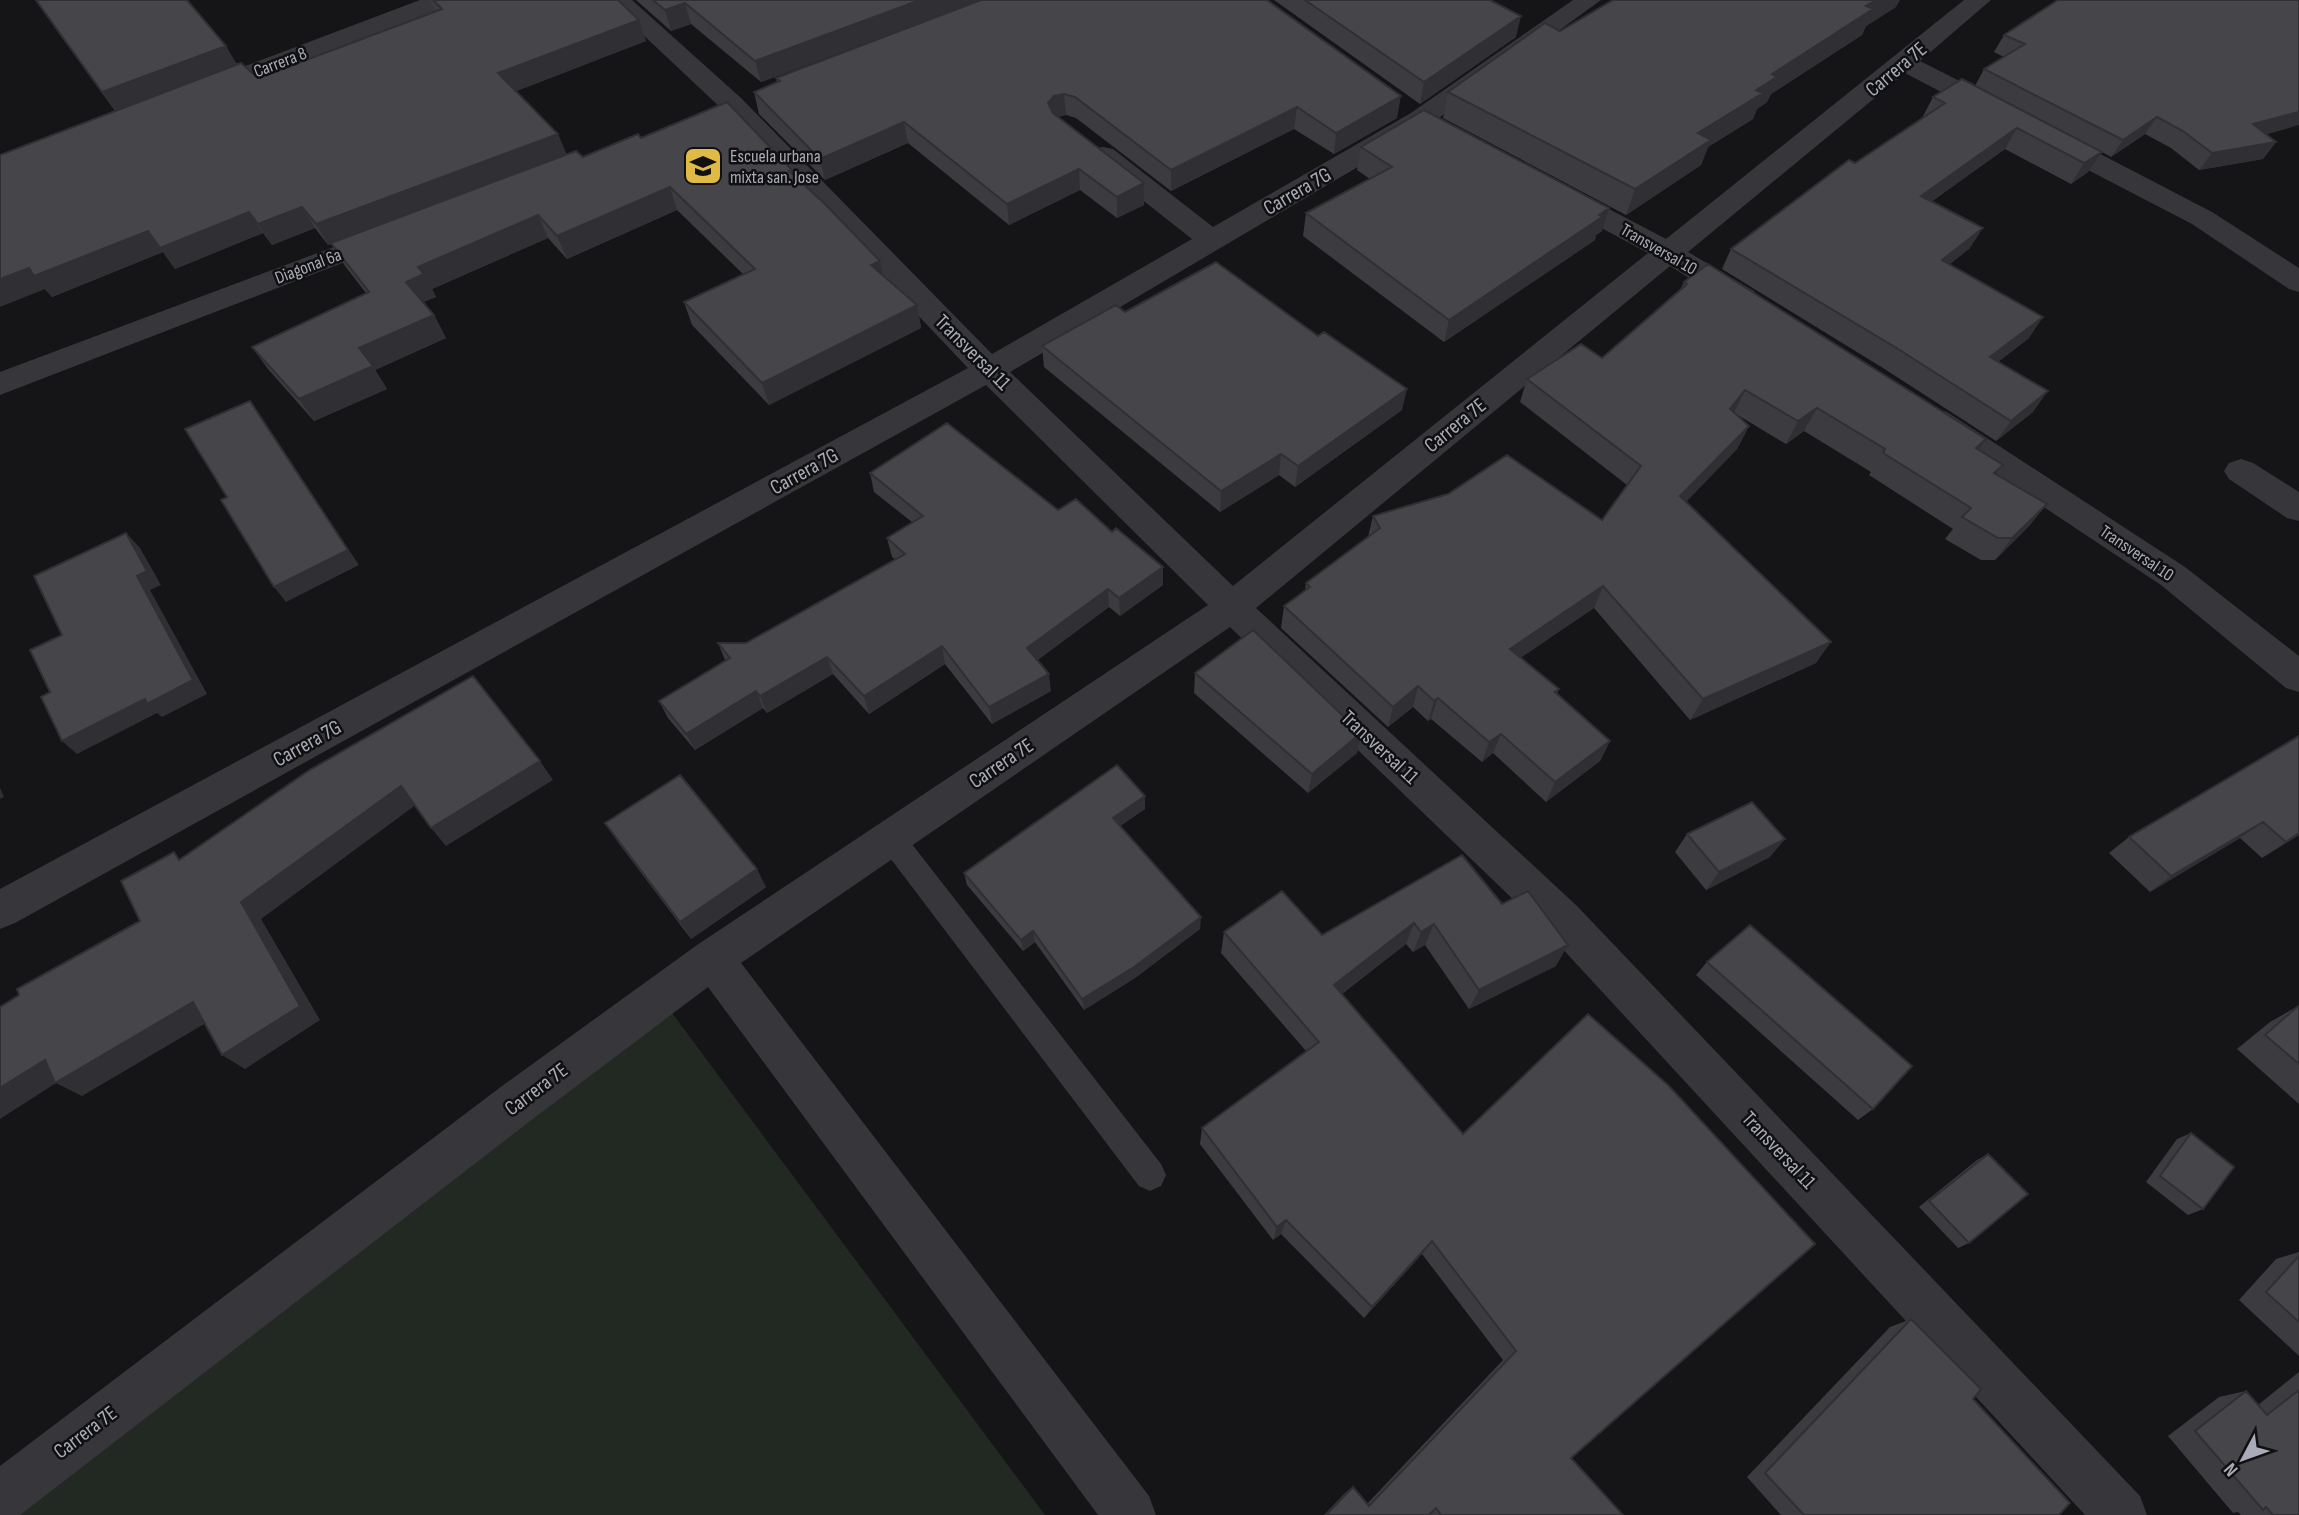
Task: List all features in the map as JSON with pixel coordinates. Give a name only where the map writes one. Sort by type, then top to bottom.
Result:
[{"type":"street","name":"Carrera 8","points":[[182,100],[442,0]]},
{"type":"street","name":"Transversal 11","points":[[618,0],[732,104],[989,369],[1232,607],[1562,919],[2121,1515]]},
{"type":"street","name":"Carrera 7G","points":[[0,910],[989,369],[1421,118],[1589,0]]},
{"type":"street","name":"Carrera 7E","points":[[0,1498],[518,1102],[712,958],[1232,607],[1979,0]]},
{"type":"street","points":[[1903,62],[2202,218],[2299,282]]},
{"type":"street","points":[[1086,142],[1212,240]]},
{"type":"street","name":"Transversal 10","points":[[1538,182],[1668,252],[1770,315]]},
{"type":"street","name":"Diagonal 6a","points":[[0,384],[405,229]]},
{"type":"street","name":"Transversal 10","points":[[1918,408],[2173,576],[2299,677]]},
{"type":"street","points":[[2241,471],[2299,509]]},
{"type":"street","points":[[712,958],[1130,1515]]},
{"type":"lane","points":[[891,838],[1150,1175]]},
{"type":"shaded area","points":[[669,1009],[1045,1515],[0,1515]]},
{"type":"building","points":[[36,0],[187,0],[226,46],[102,92]]},
{"type":"building","points":[[433,0],[618,0],[639,20],[498,73],[558,134],[316,224],[302,207],[258,224],[249,212],[160,248],[148,231],[34,276],[29,268],[0,279],[0,155],[241,63],[258,78],[442,9]]},
{"type":"building","points":[[653,0],[920,0],[755,61],[685,3],[665,10]]},
{"type":"building","points":[[981,0],[1267,0],[1401,96],[1336,133],[1297,107],[1171,170],[1075,97],[1064,94],[1054,96],[1048,103],[1053,113],[1144,183],[1117,197],[1079,169],[1007,204],[904,122],[820,159],[754,92],[780,81],[776,78]]},
{"type":"building","points":[[1305,0],[1490,0],[1521,16],[1424,82]]},
{"type":"building","points":[[1613,0],[1877,0],[1866,6],[1873,9],[1772,74],[1777,77],[1756,90],[1763,93],[1698,133],[1711,140],[1635,189],[1448,92],[1545,23],[1560,31]]},
{"type":"building","points":[[2058,0],[2299,0],[2299,112],[2253,124],[2276,142],[2212,153],[2183,131],[2157,117],[2123,140],[1984,69],[2025,44],[2004,35]]},
{"type":"building","points":[[1962,79],[2102,152],[2084,163],[2017,128],[1921,196],[1983,228],[1942,260],[2043,317],[1990,357],[2048,391],[2011,421],[1895,347],[1731,249],[1849,160],[1855,163],[1945,103],[1933,97]]},
{"type":"building","points":[[727,102],[792,170],[789,171],[880,261],[871,265],[917,305],[762,383],[684,302],[755,269],[670,187],[557,236],[538,215],[418,267],[424,274],[406,282],[434,315],[359,348],[373,366],[299,399],[252,347],[369,292],[331,243],[576,151],[583,157],[638,134],[641,138]]},
{"type":"building","points":[[1424,110],[1609,208],[1599,215],[1602,217],[1449,320],[1306,213],[1392,167],[1361,147]]},
{"type":"building","points":[[1216,262],[1318,336],[1324,332],[1407,389],[1298,466],[1281,454],[1221,491],[1042,346],[1116,305],[1125,312]]},
{"type":"building","points":[[1708,264],[1986,439],[1976,448],[2003,465],[1994,473],[2047,504],[2012,538],[1998,538],[1962,517],[1971,508],[1883,453],[1885,449],[1817,408],[1798,421],[1745,390],[1730,409],[1749,426],[1680,496],[1831,642],[1703,699],[1603,586],[1510,649],[1559,689],[1555,692],[1610,741],[1555,782],[1501,734],[1489,742],[1438,698],[1434,701],[1418,686],[1393,707],[1284,606],[1310,587],[1306,583],[1380,528],[1373,516],[1448,494],[1507,455],[1602,520],[1641,466],[1527,379],[1581,344],[1602,358],[1687,284],[1684,282]]},
{"type":"building","points":[[250,401],[348,550],[274,587],[221,500],[227,497],[185,429]]},
{"type":"building","points":[[947,423],[1058,510],[1076,499],[1112,532],[1116,528],[1163,567],[1119,598],[1108,589],[1027,648],[1049,674],[989,707],[942,646],[864,696],[827,657],[760,696],[756,691],[686,734],[659,701],[730,658],[718,643],[746,643],[905,554],[887,538],[923,516],[870,473]]},
{"type":"building","points":[[126,533],[147,571],[137,576],[193,680],[147,704],[145,699],[62,741],[41,697],[50,692],[30,650],[62,635],[34,576]]},
{"type":"building","points":[[1253,630],[1361,733],[1312,774],[1195,673]]},
{"type":"building","points":[[473,676],[540,761],[431,828],[401,786],[241,902],[300,1006],[222,1055],[193,1002],[55,1083],[45,1060],[0,1088],[0,1007],[19,995],[17,989],[140,921],[121,881],[174,852],[179,860],[308,771]]},
{"type":"building","points":[[2299,736],[2299,833],[2286,842],[2263,822],[2171,876],[2129,837]]},
{"type":"building","points":[[1117,765],[1145,796],[1113,818],[1201,917],[1134,967],[1082,999],[1033,931],[1021,940],[964,873]]},
{"type":"building","points":[[680,775],[757,869],[680,922],[605,823]]},
{"type":"building","points":[[1752,802],[1785,839],[1719,872],[1687,834]]},
{"type":"building","points":[[1462,855],[1502,904],[1528,891],[1568,945],[1479,990],[1434,924],[1421,932],[1414,923],[1334,985],[1463,1134],[1588,1014],[1669,1086],[1815,1244],[1571,1458],[1623,1515],[1441,1515],[1436,1508],[1429,1515],[1326,1515],[1353,1487],[1369,1506],[1516,1351],[1432,1241],[1372,1307],[1286,1220],[1277,1227],[1202,1128],[1319,1042],[1224,932],[1282,891],[1322,935]]},
{"type":"building","points":[[1750,925],[1912,1066],[1873,1109],[1707,962]]},
{"type":"building","points":[[2299,1007],[2299,1064],[2265,1035]]},
{"type":"building","points":[[2191,1133],[2234,1167],[2203,1209],[2160,1176]]},
{"type":"building","points":[[1988,1154],[2028,1194],[1969,1243],[1929,1201]]},
{"type":"building","points":[[2299,1256],[2299,1322],[2266,1292]]},
{"type":"building","points":[[1911,1319],[1981,1389],[1973,1399],[2070,1503],[2059,1515],[1804,1515],[1765,1473]]},
{"type":"building","points":[[2299,1390],[2299,1515],[2273,1515],[2266,1507],[2263,1510],[2195,1431],[2246,1391],[2267,1415]]},
{"type":"place","name":"Escuela urbana mixta san. Jose","points":[[703,166]]}]
